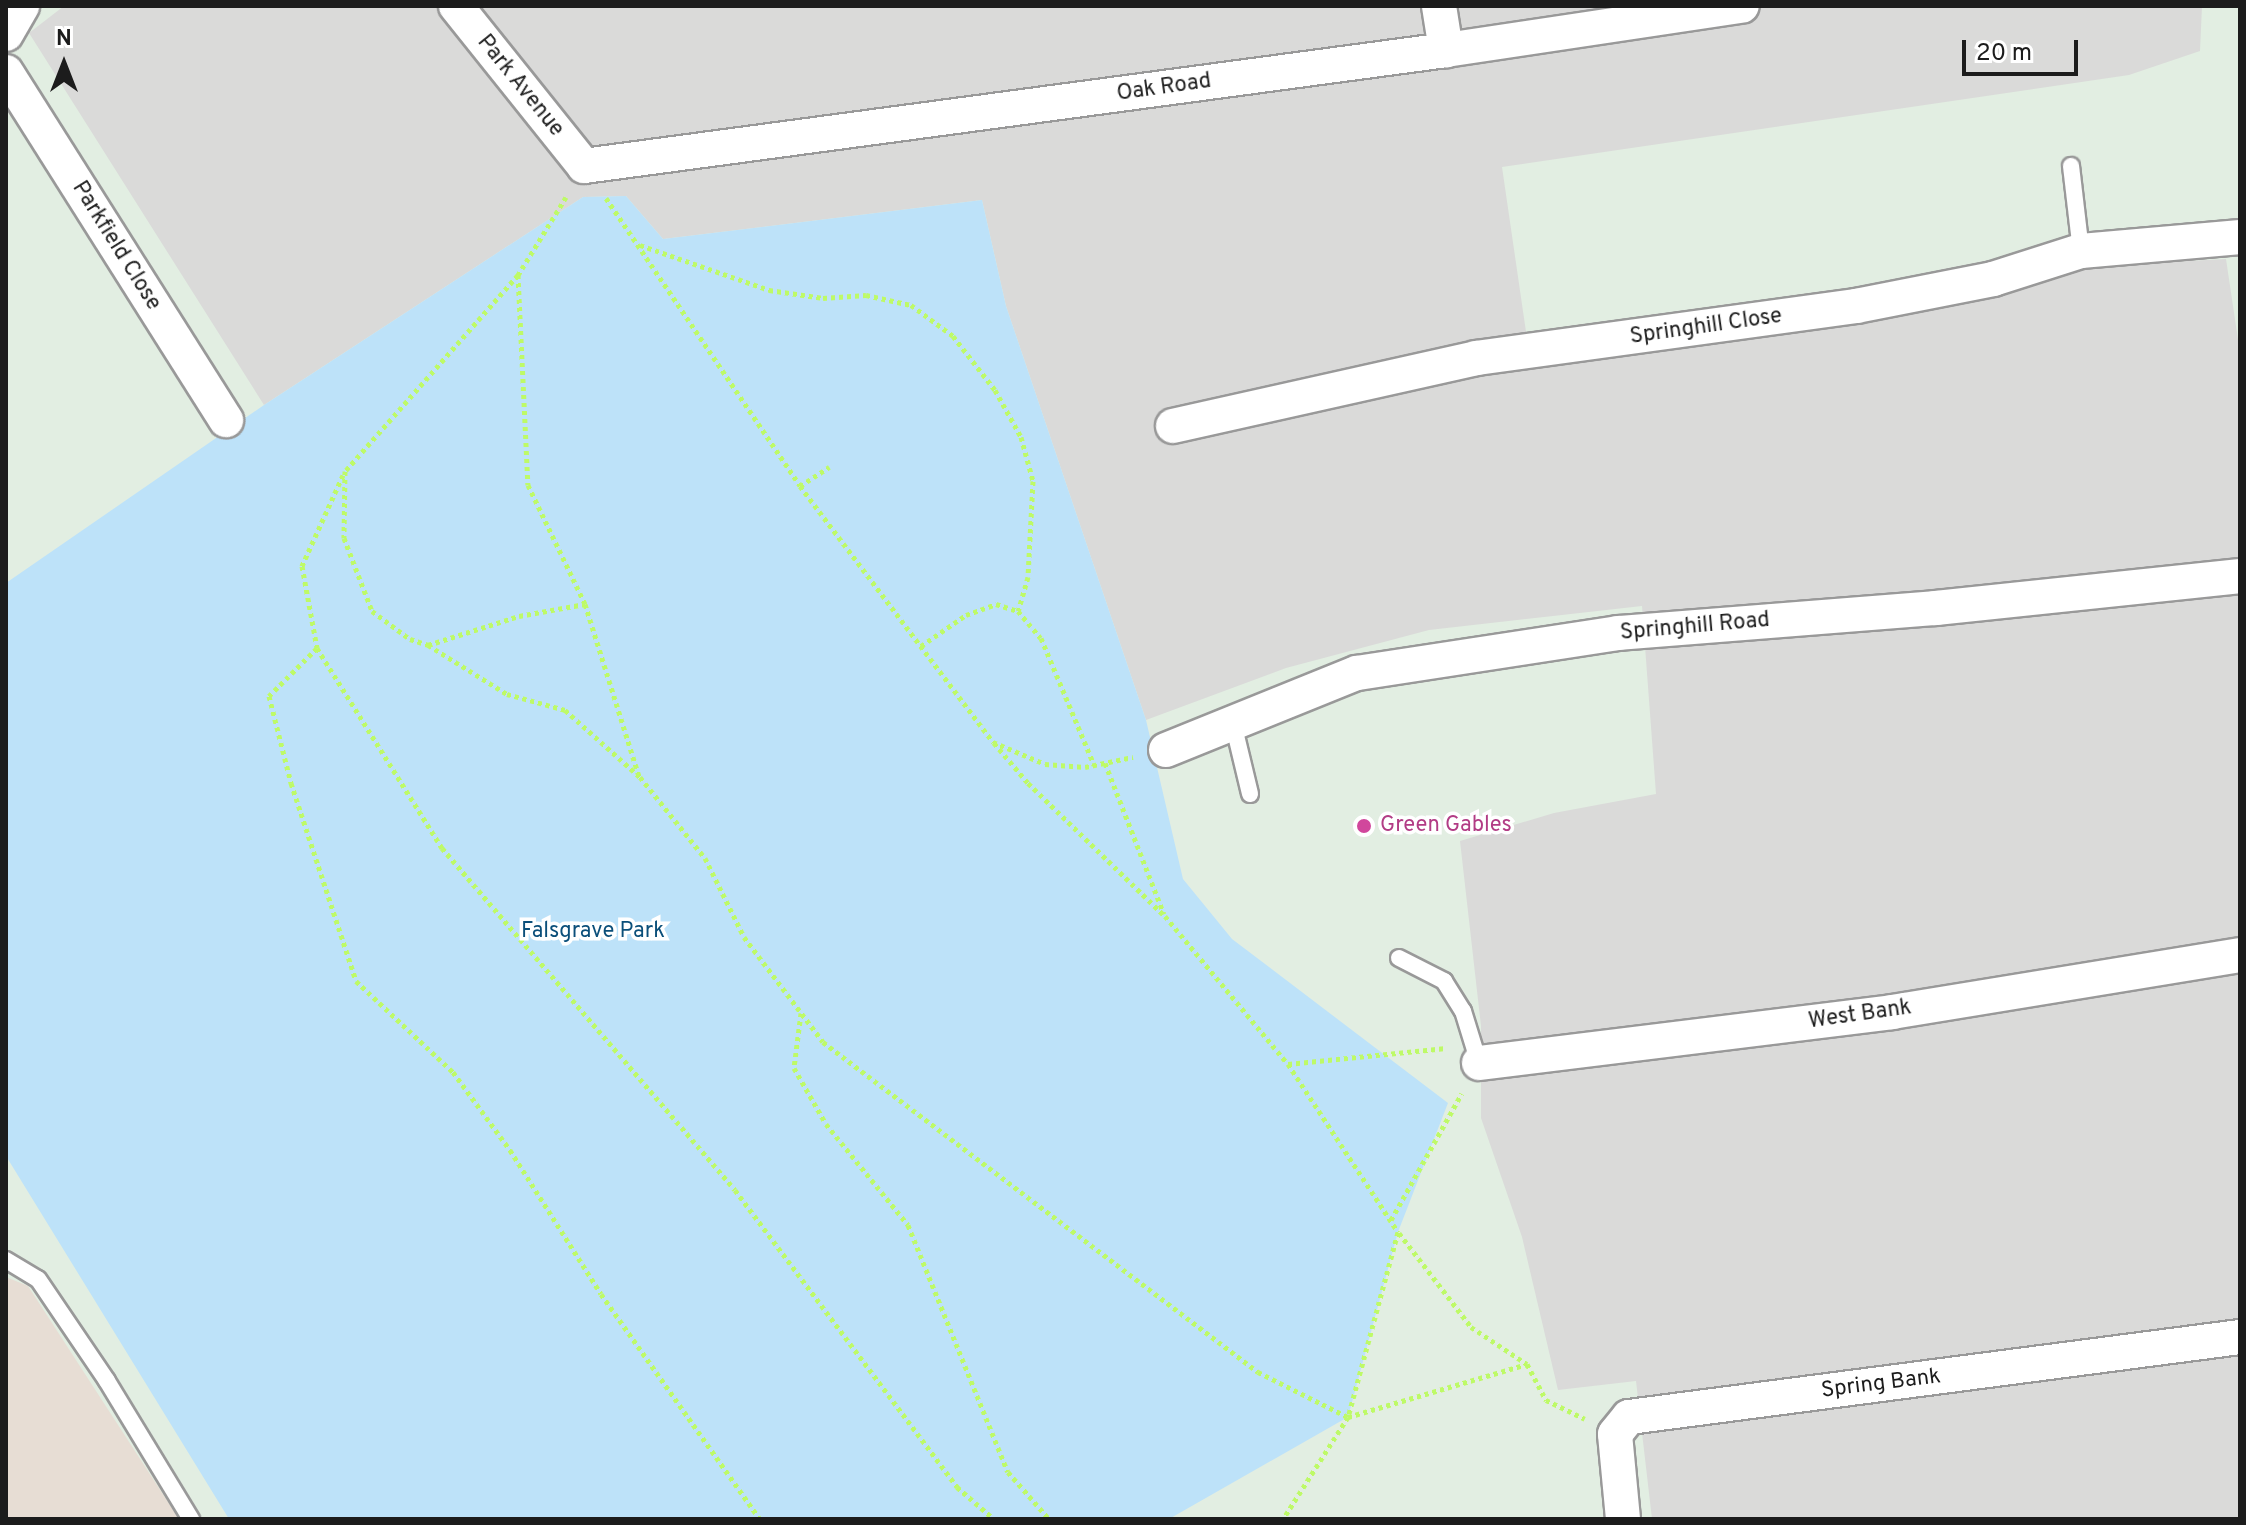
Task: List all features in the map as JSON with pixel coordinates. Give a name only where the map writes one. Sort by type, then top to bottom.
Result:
[{"type":"street","points":[[6,34],[22,6]]},
{"type":"street","name":"Park Avenue","points":[[456,6],[584,166]]},
{"type":"street","points":[[1439,6],[1446,50]]},
{"type":"street","name":"Oak Road","points":[[584,166],[1446,50],[1742,6]]},
{"type":"street","name":"Parkfield Close","points":[[6,72],[226,420]]},
{"type":"street","name":"Springhill Close","points":[[1173,426],[1476,358],[1856,306],[1993,279],[2081,251],[2240,237]]},
{"type":"street","name":"Springhill Road","points":[[1166,750],[1357,673],[1618,633],[1936,608],[2240,576]]},
{"type":"street","name":"West Bank","points":[[1479,1063],[1892,1012],[2240,955]]},
{"type":"street","name":"Spring Bank","points":[[1615,1434],[1629,1417],[2240,1337]]},
{"type":"street","points":[[1615,1434],[1623,1519]]},
{"type":"lane","points":[[2071,166],[2081,251]]},
{"type":"lane","points":[[1233,723],[1250,794]]},
{"type":"lane","points":[[1399,958],[1444,981],[1463,1011],[1479,1063]]},
{"type":"lane","points":[[6,1260],[38,1279],[107,1381],[191,1519]]},
{"type":"path","points":[[994,1519],[957,1487],[735,1190],[442,848],[317,648],[302,566],[345,471],[518,275],[584,166],[640,244],[800,486],[993,742],[1028,783],[1165,916],[1288,1064],[1398,1232],[1471,1327],[1527,1364],[1546,1400],[1615,1434]]},
{"type":"path","points":[[640,244],[769,290],[823,298],[866,295],[911,305],[953,336],[995,390],[1021,437],[1033,481],[1028,577],[1018,611]]},
{"type":"path","points":[[518,275],[528,485],[585,604],[640,777]]},
{"type":"path","points":[[800,486],[829,467]]},
{"type":"path","points":[[345,471],[344,538],[372,611],[410,639],[428,645],[507,694],[565,710],[640,777],[705,858],[744,937],[823,1042],[1258,1372],[1348,1417],[1527,1364]]},
{"type":"path","points":[[428,645],[519,616],[585,604]]},
{"type":"path","points":[[921,646],[966,615],[996,604],[1018,611],[1041,638],[1094,765]]},
{"type":"path","points":[[317,648],[269,696],[291,783],[356,981],[453,1072],[510,1150],[601,1294],[760,1519]]},
{"type":"path","points":[[993,742],[1045,764],[1094,765],[1166,750]]},
{"type":"path","points":[[1105,763],[1165,916]]},
{"type":"path","points":[[801,1013],[794,1068],[826,1124],[908,1225],[1008,1472],[1049,1519]]},
{"type":"path","points":[[1288,1064],[1448,1048],[1479,1063],[1391,1221]]},
{"type":"path","points":[[1283,1519],[1348,1417],[1398,1232]]},
{"type":"shaded area","points":[[64,6],[2202,6],[2200,51],[2129,75],[1502,167],[1531,366],[1955,305],[2088,266],[2226,259],[2240,353],[2240,1519],[1652,1519],[1636,1381],[1558,1390],[1522,1237],[1481,1118],[1481,1026],[1460,841],[1554,813],[1656,794],[1642,606],[1429,630],[1286,668],[1146,720],[1006,306],[982,200],[663,239],[626,196],[583,197],[264,405],[29,33]]},
{"type":"shaded area","points":[[6,1277],[28,1286],[179,1519],[6,1519]]},
{"type":"green space","name":"Falsgrave Park","points":[[626,196],[663,239],[982,200],[1006,306],[1146,720],[1183,879],[1232,939],[1448,1103],[1398,1232],[1348,1417],[1169,1519],[229,1519],[6,1156],[6,583],[264,405],[583,197]]},
{"type":"place","name":"Green Gables","points":[[1364,826]]}]
